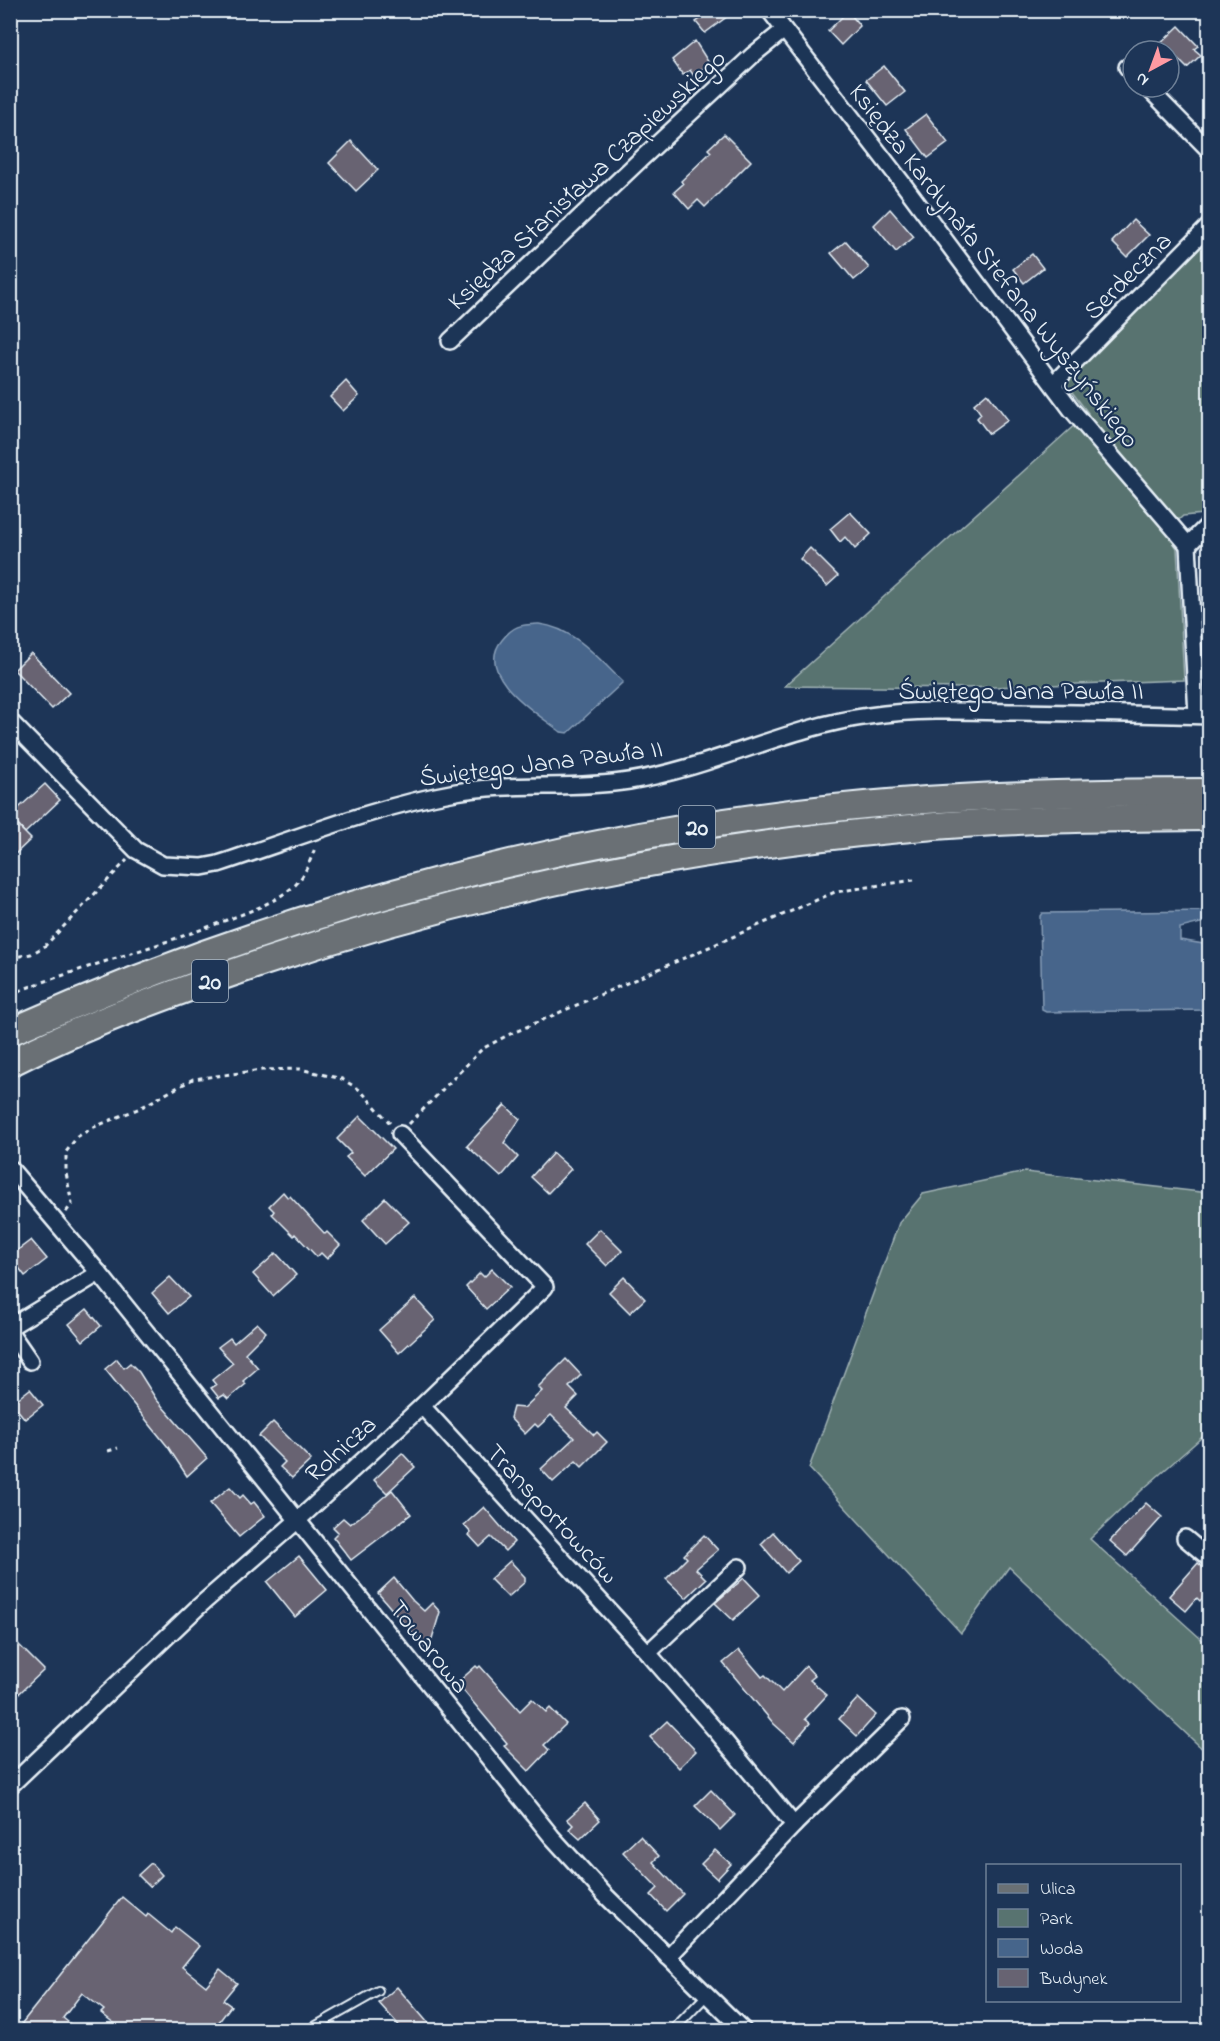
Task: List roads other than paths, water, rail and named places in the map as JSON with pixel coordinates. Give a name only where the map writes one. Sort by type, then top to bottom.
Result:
[{"type":"main road","name":"20","points":[[10,1032],[140,978],[317,917],[484,870],[575,850],[667,832],[777,815],[899,802],[1059,793],[1209,792]]},
{"type":"main road","name":"20","points":[[10,1063],[169,996],[325,942],[481,898],[582,875],[672,858],[781,842],[902,829],[1038,820],[1209,817]]},
{"type":"street","name":"Księdza Kardynała Stefana Wyszyńskiego","points":[[769,10],[904,185],[1071,409],[1188,545]]},
{"type":"street","name":"Księdza Stanisława Czapiewskiego","points":[[450,341],[641,159],[753,55],[784,30]]},
{"type":"street","points":[[1159,99],[1209,151]]},
{"type":"street","name":"Serdeczna","points":[[1053,384],[1209,225]]},
{"type":"street","points":[[1203,715],[1188,545],[1209,523]]},
{"type":"street","name":"Świętego Jana Pawła II","points":[[10,722],[136,850],[164,865],[202,867],[413,801],[492,788],[584,786],[631,780],[677,770],[828,723],[868,716],[936,711],[1203,715]]},
{"type":"street","name":"Rolnicza","points":[[10,1786],[197,1608],[298,1520],[422,1406],[545,1287],[400,1134]]},
{"type":"street","name":"Towarowa","points":[[10,1168],[99,1273],[552,1837],[604,1895],[743,2031]]},
{"type":"street","points":[[10,1327],[99,1273]]},
{"type":"street","points":[[10,1332],[30,1361]]},
{"type":"street","name":"Transportowców","points":[[422,1406],[648,1653],[794,1825]]},
{"type":"street","points":[[1185,1538],[1209,1559]]},
{"type":"street","points":[[648,1653],[739,1567]]},
{"type":"street","points":[[668,1957],[794,1825],[902,1719]]},
{"type":"lane","points":[[309,2031],[378,1991]]},
{"type":"lane","points":[[673,2031],[707,1995]]},
{"type":"water","points":[[539,624],[563,631],[574,638],[595,654],[623,682],[568,733],[561,732],[525,704],[502,680],[496,667],[495,653],[510,631],[518,627]]},
{"type":"water","points":[[1209,911],[1209,921],[1180,928],[1180,940],[1209,945],[1209,1010],[1046,1012],[1042,1010],[1040,916],[1042,913]]}]
